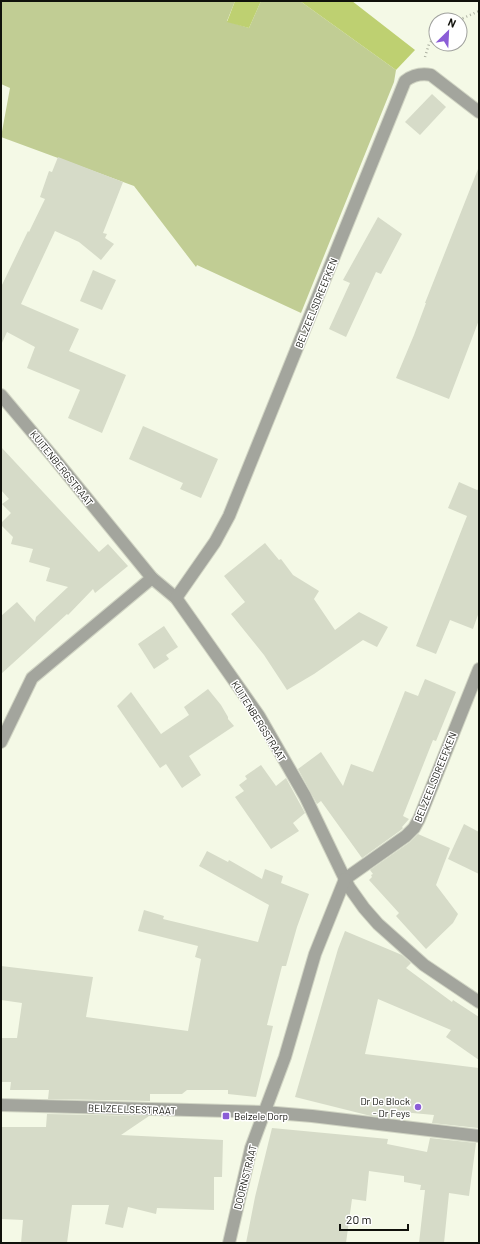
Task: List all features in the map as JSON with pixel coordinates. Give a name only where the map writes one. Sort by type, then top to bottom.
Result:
[{"type":"street","points":[[424,74],[431,75],[479,112]]},
{"type":"street","name":"BELZEELSDREEFKEN","points":[[176,598],[215,542],[229,516],[405,81],[410,77],[424,74]]},
{"type":"street","name":"KUITENBERGSTRAAT","points":[[1,396],[152,578],[176,598],[259,716],[305,796],[345,879]]},
{"type":"street","points":[[1,742],[32,678],[152,578]]},
{"type":"street","name":"BELZEELSDREEFKEN","points":[[345,879],[406,836],[414,828],[419,819],[479,669]]},
{"type":"street","points":[[345,879],[364,908],[378,924],[424,965],[479,1002]]},
{"type":"street","points":[[345,879],[314,954],[285,1056],[264,1112],[312,1116],[479,1136]]},
{"type":"street","name":"BELZEELSESTRAAT","points":[[1,1105],[264,1112]]},
{"type":"street","name":"DOORNSTRAAT","points":[[229,1243],[251,1148],[264,1112]]},
{"type":"path","points":[[468,16],[479,11]]},
{"type":"path","points":[[424,74],[428,47]]},
{"type":"green space","points":[[1,1],[235,1],[227,21],[249,28],[261,1],[300,1],[396,70],[394,82],[301,313],[197,265],[196,267],[134,186],[1,137],[10,88],[1,84]]},
{"type":"green space","points":[[235,1],[261,1],[249,28],[227,22]]},
{"type":"green space","points":[[300,1],[352,1],[415,50],[396,70]]},
{"type":"building","points":[[432,94],[446,107],[420,135],[405,122]]},
{"type":"building","points":[[58,157],[123,182],[103,233],[107,234],[105,238],[114,244],[101,260],[79,242],[55,231],[21,304],[79,329],[69,351],[126,375],[102,433],[68,418],[80,390],[27,368],[35,347],[7,332],[1,345],[1,287],[45,199],[40,197],[49,171],[52,172]]},
{"type":"building","points":[[478,169],[479,320],[449,399],[396,378]]},
{"type":"building","points":[[378,217],[402,234],[381,274],[376,272],[346,337],[329,329],[350,283],[343,280]]},
{"type":"building","points":[[93,270],[116,280],[102,310],[80,301]]},
{"type":"building","points":[[143,426],[218,459],[201,498],[180,489],[183,483],[129,459]]},
{"type":"building","points":[[1,447],[99,552],[108,544],[128,566],[95,593],[93,589],[68,615],[67,614],[1,674],[1,616],[17,602],[35,622],[36,617],[68,587],[46,581],[50,568],[29,562],[33,549],[11,544],[13,537],[1,525],[1,523],[11,513],[2,504],[9,499],[1,490]]},
{"type":"building","points":[[459,482],[477,490],[479,489],[479,612],[473,629],[450,620],[436,654],[416,646],[467,516],[448,508]]},
{"type":"building","points":[[265,543],[279,560],[281,559],[293,575],[319,591],[314,599],[335,630],[359,612],[388,627],[377,647],[363,640],[314,674],[287,690],[264,655],[231,614],[245,602],[224,576]]},
{"type":"building","points":[[164,626],[178,647],[166,655],[169,659],[154,669],[138,644]]},
{"type":"building","points":[[425,679],[456,692],[436,741],[433,740],[403,816],[409,819],[401,830],[362,858],[321,801],[317,804],[298,769],[321,752],[343,786],[351,764],[373,772],[405,691],[418,696]]},
{"type":"building","points":[[208,689],[221,705],[228,719],[234,726],[189,756],[201,775],[182,788],[166,764],[160,768],[117,706],[131,692],[161,734],[189,715],[184,707]]},
{"type":"building","points":[[261,765],[276,786],[286,778],[305,813],[293,823],[299,831],[271,849],[235,797],[244,791],[239,785],[247,779],[245,776]]},
{"type":"building","points":[[464,824],[479,832],[479,874],[448,859]]},
{"type":"building","points":[[418,834],[450,848],[436,885],[458,914],[453,923],[426,949],[396,916],[399,913],[369,880],[373,874],[370,870],[410,842]]},
{"type":"building","points":[[207,851],[228,862],[229,860],[262,879],[265,869],[283,876],[281,883],[309,894],[297,927],[286,966],[282,966],[267,1025],[273,1026],[256,1097],[228,1094],[228,1090],[187,1090],[182,1094],[150,1094],[150,1101],[48,1099],[49,1090],[10,1090],[11,1082],[1,1082],[1,1038],[17,1038],[22,1003],[1,1000],[1,966],[93,977],[86,1017],[188,1031],[201,959],[195,957],[198,946],[138,931],[144,910],[164,916],[163,919],[258,942],[269,905],[199,866]]},
{"type":"building","points":[[345,931],[402,955],[411,963],[406,968],[452,1002],[453,1000],[479,1017],[479,1060],[446,1037],[451,1030],[378,999],[365,1054],[479,1068],[478,1128],[432,1123],[434,1115],[391,1111],[390,1118],[371,1116],[295,1097],[338,949]]},
{"type":"building","points":[[47,1114],[149,1116],[121,1135],[223,1140],[222,1177],[214,1177],[214,1210],[157,1208],[156,1214],[128,1207],[123,1228],[105,1224],[109,1205],[72,1205],[67,1243],[21,1243],[23,1220],[1,1219],[1,1127],[46,1127]]},
{"type":"building","points":[[272,1128],[388,1139],[387,1144],[427,1152],[430,1138],[476,1143],[469,1196],[449,1193],[444,1243],[419,1243],[425,1190],[420,1190],[421,1185],[404,1182],[404,1176],[369,1171],[366,1201],[352,1199],[346,1243],[246,1243],[255,1197]]},
{"type":"place","name":"Dr De Block - Dr Feys","points":[[418,1107]]},
{"type":"place","name":"Belzele Dorp","points":[[226,1116]]}]
